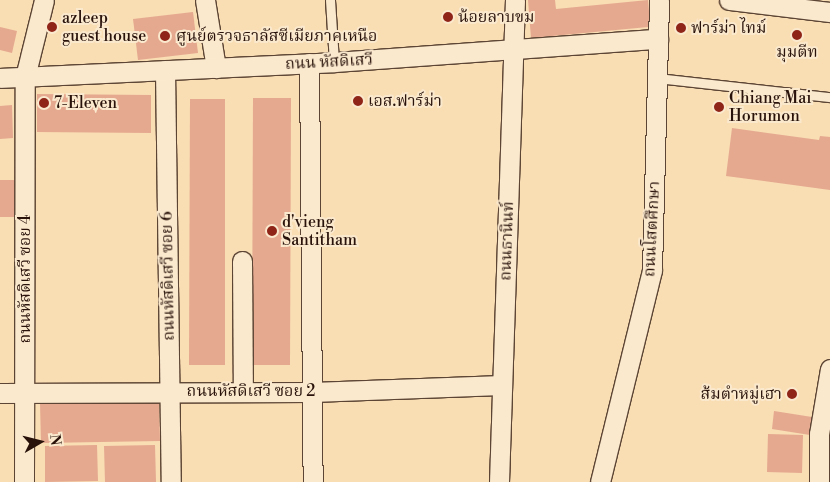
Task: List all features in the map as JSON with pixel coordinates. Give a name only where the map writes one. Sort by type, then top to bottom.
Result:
[{"type":"street","name":"ถนนหัสดิเสวี ซอย 4","points":[[24,482],[26,77],[44,0]]},
{"type":"street","points":[[205,0],[216,68]]},
{"type":"street","name":"ถนนธานินท์","points":[[499,482],[515,0]]},
{"type":"street","name":"ถนนโสตศึกษา","points":[[600,482],[652,270],[658,0]]},
{"type":"street","points":[[729,0],[830,12]]},
{"type":"street","name":"ถนน หัสดิเสวี","points":[[0,78],[334,62],[658,39]]},
{"type":"street","points":[[309,63],[313,482]]},
{"type":"street","name":"ถนนหัสดิเสวี ซอย 6","points":[[165,70],[171,482]]},
{"type":"street","points":[[242,261],[243,392]]},
{"type":"street","points":[[819,482],[830,369]]},
{"type":"street","name":"ถนนหัสดิเสวี ซอย 2","points":[[0,393],[312,392],[502,386]]},
{"type":"lane","points":[[330,0],[334,62]]},
{"type":"lane","points":[[657,78],[830,97]]},
{"type":"building","points":[[528,0],[555,0],[556,9],[648,0],[650,22],[648,27],[531,38]]},
{"type":"building","name":"ศูนย์ตรวจธาลัสซีเมียภาคเหนือ","points":[[193,12],[198,53],[138,60],[133,19]]},
{"type":"building","points":[[0,27],[17,31],[12,53],[0,50]]},
{"type":"building","points":[[37,94],[151,95],[151,133],[37,132]]},
{"type":"building","name":"d'vieng Santitham","points":[[253,98],[291,98],[290,365],[252,365]]},
{"type":"building","points":[[190,99],[225,99],[225,365],[189,365]]},
{"type":"building","points":[[12,105],[13,138],[0,139],[0,106]]},
{"type":"building","points":[[732,128],[819,140],[820,136],[830,137],[830,190],[726,176]]},
{"type":"building","points":[[0,180],[24,180],[23,217],[0,217]]},
{"type":"building","points":[[159,401],[160,441],[41,443],[40,403]]},
{"type":"building","points":[[774,411],[812,417],[810,435],[772,429]]},
{"type":"building","points":[[768,434],[803,435],[802,473],[767,472]]},
{"type":"building","points":[[97,445],[98,481],[45,482],[45,446]]},
{"type":"building","points":[[155,445],[156,482],[105,482],[104,446]]},
{"type":"place","name":"น้อยลาบขม","points":[[448,17]]},
{"type":"place","name":"azleep guest house","points":[[52,27]]},
{"type":"place","name":"ฟาร์ม่า ไทม์","points":[[681,28]]},
{"type":"place","name":"มุมตีท","points":[[797,35]]},
{"type":"place","name":"ศูนย์ตรวจธาลัสซีเมียภาคเหนือ","points":[[165,36]]},
{"type":"place","name":"เอส.ฟาร์ม่า","points":[[358,101]]},
{"type":"place","name":"7-Eleven","points":[[44,103]]},
{"type":"place","name":"Chiang Mai Horumon","points":[[719,107]]},
{"type":"place","name":"d'vieng Santitham","points":[[272,231]]},
{"type":"place","name":"ส้มตำหมู่เฮา","points":[[792,394]]}]
